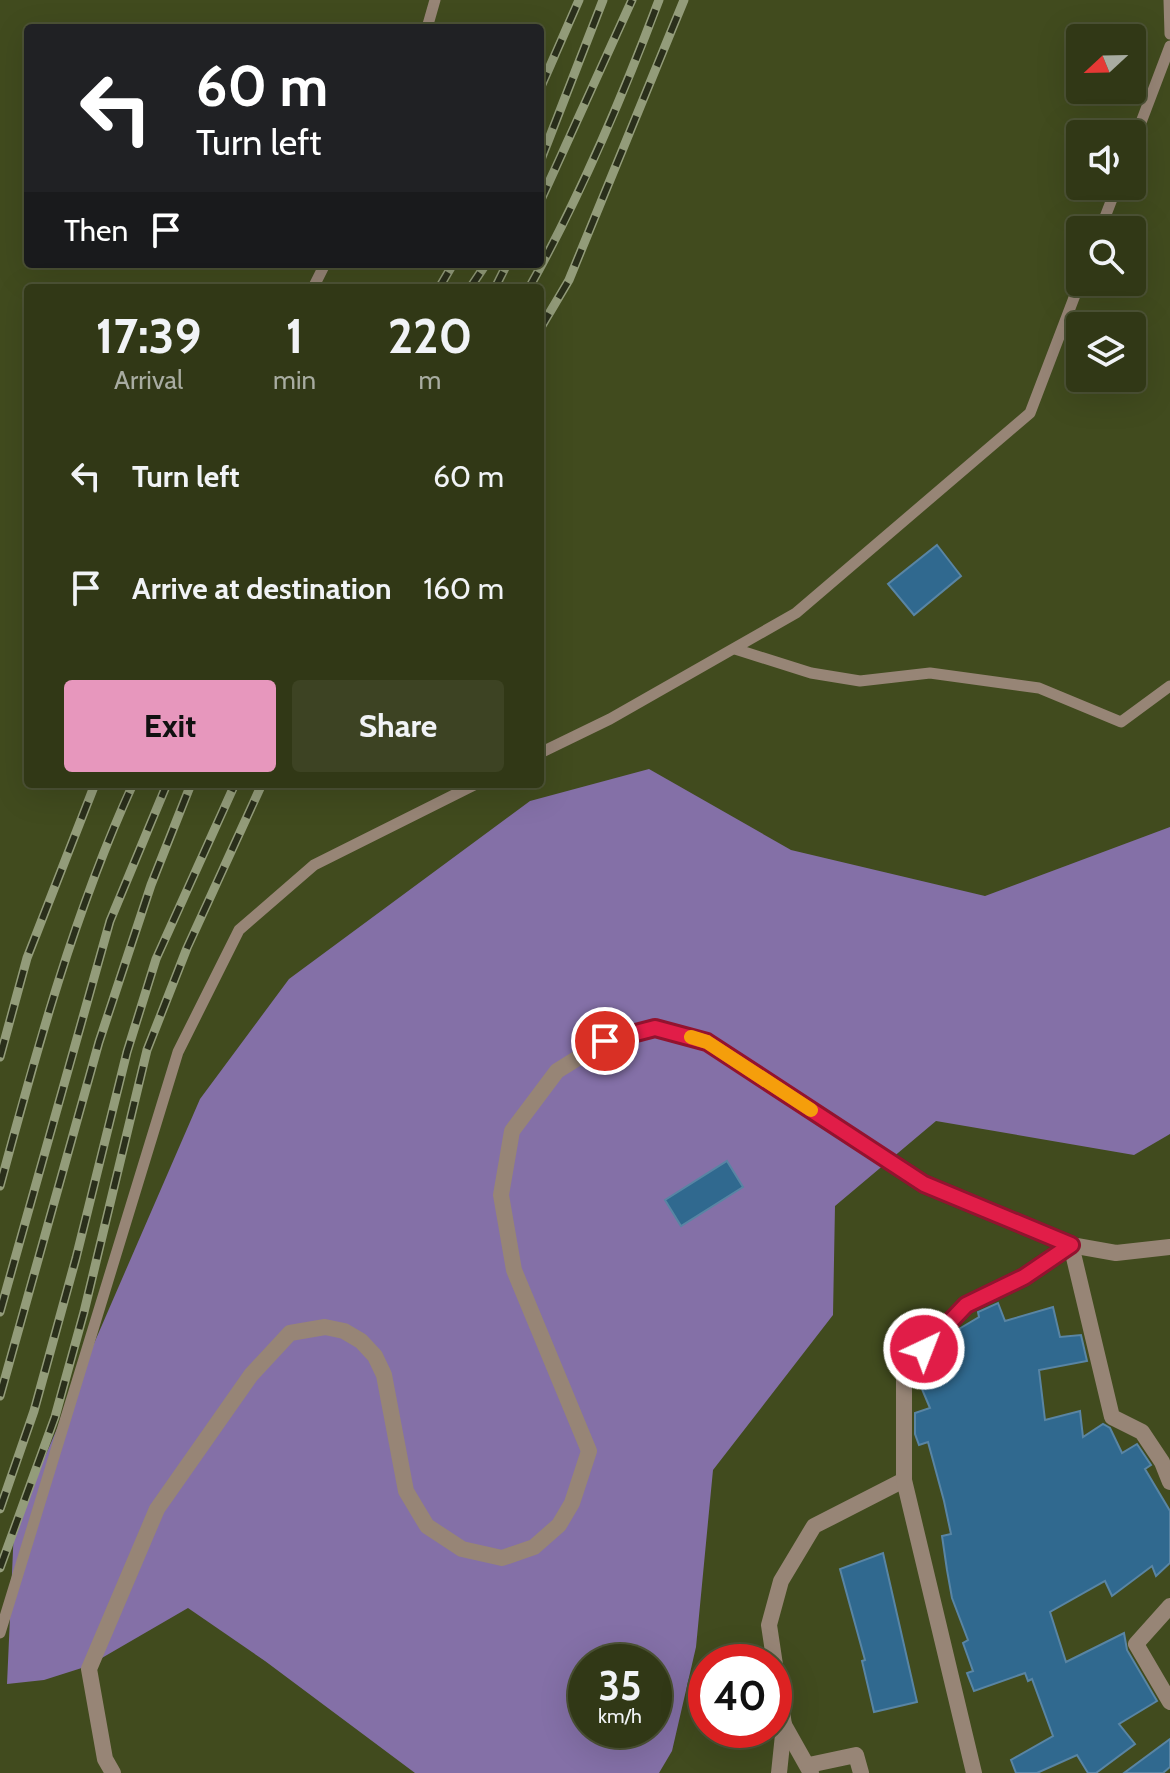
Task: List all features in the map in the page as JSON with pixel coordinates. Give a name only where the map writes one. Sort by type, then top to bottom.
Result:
[{"type":"street","points":[[113,1773],[105,1759],[89,1669],[157,1509],[251,1375],[290,1333],[325,1327],[344,1331],[361,1341],[375,1356],[384,1375],[406,1491],[427,1526],[462,1549],[502,1558],[534,1547],[559,1525],[572,1503],[589,1451],[514,1270],[501,1195],[512,1131],[557,1071],[605,1041],[655,1028],[707,1042],[924,1184],[1071,1245],[1116,1253],[1170,1247]]},
{"type":"street","points":[[974,1773],[904,1480],[904,1372],[966,1305],[1024,1277],[1071,1245]]},
{"type":"street","points":[[1071,1245],[1112,1417],[1142,1432],[1162,1462],[1170,1482]]},
{"type":"street","points":[[772,1644],[769,1625],[781,1581],[814,1526],[904,1480]]},
{"type":"street","points":[[1170,1606],[1136,1644],[1170,1702]]},
{"type":"street","points":[[792,1739],[810,1769],[856,1755],[861,1773]]},
{"type":"street","points":[[779,1773],[782,1748]]},
{"type":"lane","points":[[428,24],[435,0]]},
{"type":"lane","points":[[1169,0],[1170,34]]},
{"type":"lane","points":[[1142,120],[1170,46]]},
{"type":"lane","points":[[544,751],[610,719],[796,613],[1030,413],[1075,296]]},
{"type":"lane","points":[[735,649],[811,673],[860,681],[930,673],[1039,688],[1121,722],[1170,686]]},
{"type":"lane","points":[[0,1633],[178,1052],[239,930],[314,865],[468,788]]},
{"type":"shaded area","points":[[649,769],[791,850],[985,896],[1170,827],[1170,1134],[1134,1155],[936,1121],[835,1206],[833,1315],[713,1470],[696,1644],[688,1644],[688,1682],[672,1751],[659,1773],[415,1773],[265,1661],[188,1608],[88,1666],[44,1680],[7,1684],[14,1528],[200,1099],[289,979],[530,801]]},
{"type":"building","points":[[937,545],[961,576],[914,615],[888,584]]},
{"type":"building","points":[[727,1161],[743,1187],[681,1226],[665,1200]]},
{"type":"building","points":[[998,1303],[1005,1321],[1053,1307],[1060,1337],[1081,1335],[1087,1361],[1039,1370],[1045,1420],[1080,1411],[1083,1437],[1103,1424],[1110,1428],[1122,1453],[1137,1444],[1151,1465],[1145,1469],[1170,1511],[1170,1563],[1156,1576],[1152,1566],[1112,1596],[1105,1581],[1050,1612],[1066,1662],[1124,1633],[1127,1650],[1157,1701],[1119,1724],[1135,1744],[1096,1773],[1088,1773],[1077,1755],[1037,1773],[1016,1773],[1011,1760],[1053,1736],[1032,1679],[1028,1681],[1025,1673],[974,1691],[967,1673],[973,1671],[963,1643],[968,1640],[952,1598],[947,1570],[942,1536],[951,1534],[944,1501],[928,1442],[919,1445],[915,1434],[915,1413],[930,1408],[916,1375],[933,1357],[945,1350],[943,1346],[959,1329],[979,1317],[978,1312]]},
{"type":"building","points":[[883,1553],[917,1702],[874,1712],[862,1661],[865,1660],[840,1569]]},
{"type":"building","points":[[1170,1739],[1170,1767],[1163,1773],[1124,1773]]},
{"type":"railway","points":[[544,80],[579,0]]},
{"type":"railway","points":[[544,152],[603,0]]},
{"type":"railway","points":[[544,193],[632,0]]},
{"type":"railway","points":[[544,260],[599,147],[659,0]]},
{"type":"railway","points":[[544,322],[569,280],[684,0]]},
{"type":"railway","points":[[441,284],[451,268]]},
{"type":"railway","points":[[473,284],[483,268]]},
{"type":"railway","points":[[497,284],[505,268]]},
{"type":"railway","points":[[531,284],[540,268]]},
{"type":"railway","points":[[0,1057],[27,958],[93,788]]},
{"type":"railway","points":[[0,1186],[75,932],[131,788]]},
{"type":"railway","points":[[0,1312],[110,921],[165,788]]},
{"type":"railway","points":[[0,1396],[99,1042],[151,885],[189,788]]},
{"type":"railway","points":[[0,1509],[34,1411],[127,1052],[156,959],[233,788]]},
{"type":"railway","points":[[0,1568],[55,1417],[84,1312],[147,1050],[187,948],[260,788]]},
{"type":"slow traffic","points":[[691,1037],[707,1042],[811,1110]]},
{"type":"route","points":[[605,1041],[655,1028],[707,1042],[924,1184],[1071,1245],[1024,1277],[966,1305],[924,1349]]}]
